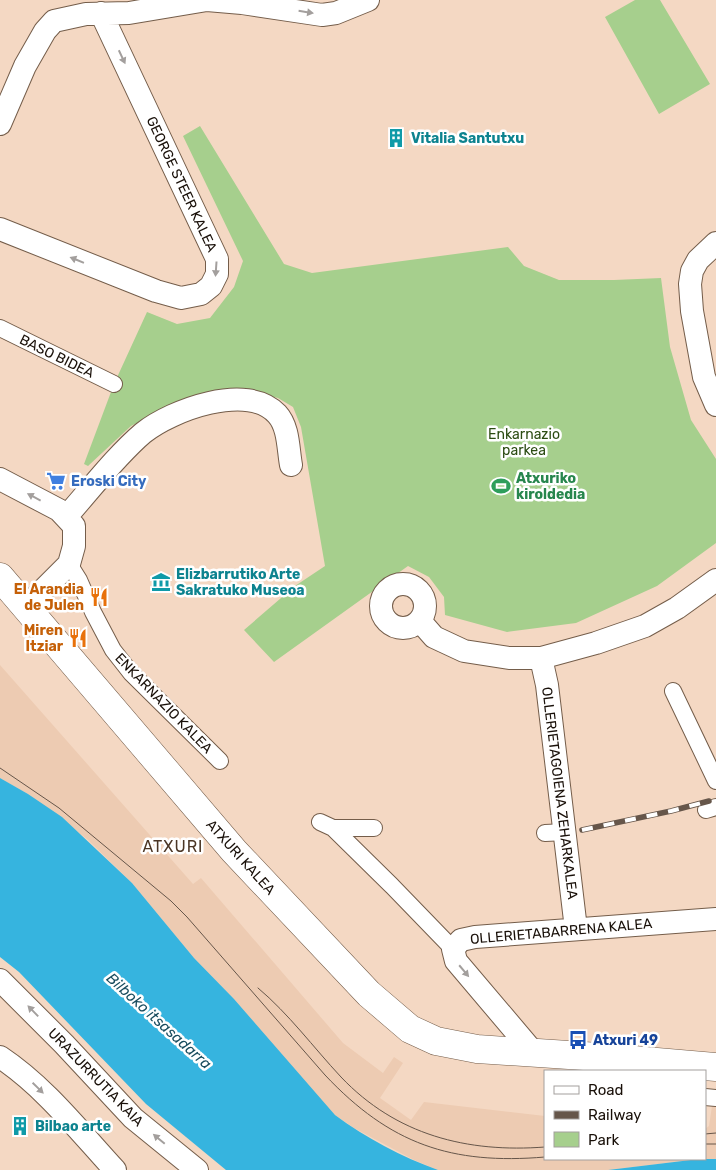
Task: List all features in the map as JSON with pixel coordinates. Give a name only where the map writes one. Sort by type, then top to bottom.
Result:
[{"type":"street","points":[[0,124],[25,66],[45,31],[54,21],[86,14],[137,12],[207,0],[242,3],[322,15],[336,13],[368,0]]},
{"type":"street","name":"GEORGE STEER KALEA","points":[[0,229],[156,291],[180,298],[201,294],[211,286],[217,274],[217,259],[101,13]]},
{"type":"street","points":[[716,242],[698,260],[692,270],[690,284],[692,312],[704,377],[716,405]]},
{"type":"street","name":"BASO BIDEA","points":[[0,328],[114,384]]},
{"type":"street","points":[[66,517],[127,448],[144,432],[161,421],[193,407],[236,400],[264,405],[278,415],[284,425],[291,465]]},
{"type":"street","points":[[0,479],[59,510],[74,526],[74,546],[70,564],[26,607]]},
{"type":"street","name":"ENKARNAZIO KALEA","points":[[70,564],[113,650],[131,673],[220,761]]},
{"type":"street","name":"ATXURI KALEA","points":[[0,577],[234,851],[369,994],[410,1029],[436,1041],[477,1049],[716,1067]]},
{"type":"street","points":[[420,621],[434,637],[464,651],[509,658],[541,658],[596,644],[644,626],[676,608],[716,580]]},
{"type":"street","name":"OLLERIETAGOIENA ZEHARKALEA","points":[[541,658],[547,685],[555,832],[576,929]]},
{"type":"street","points":[[673,691],[716,781]]},
{"type":"street","points":[[374,828],[327,825],[392,886],[452,949]]},
{"type":"street","name":"OLLERIETABARRENA KALEA","points":[[534,1053],[456,962],[452,949],[461,940],[475,937],[716,919]]},
{"type":"street","name":"URAZURRUTIA KAIA","points":[[0,980],[64,1044],[133,1118],[197,1170]]},
{"type":"street","points":[[0,1057],[30,1081],[56,1106],[115,1170]]},
{"type":"shaded area","points":[[0,665],[193,884],[201,878],[343,1043],[383,1073],[394,1057],[403,1063],[380,1098],[411,1120],[424,1102],[544,1116],[544,1160],[691,1160],[608,1170],[438,1170],[414,1160],[354,1128],[335,1115],[322,1101],[234,999],[194,958],[132,883],[87,839],[28,794],[0,778]]},
{"type":"shaded area","points":[[712,1106],[716,1107],[716,1159],[706,1159],[706,1128],[709,1126]]},
{"type":"green space","points":[[635,0],[660,0],[710,84],[659,114],[605,17]]},
{"type":"green space","name":"Enkarnazio parkea","points":[[200,126],[284,264],[312,273],[508,247],[524,266],[559,280],[661,278],[670,347],[691,420],[716,459],[716,543],[657,586],[576,623],[507,632],[445,615],[444,597],[429,577],[408,566],[274,662],[244,630],[295,586],[325,566],[301,427],[293,407],[278,398],[257,393],[170,406],[131,426],[88,466],[84,464],[114,384],[147,312],[177,324],[210,318],[234,287],[243,261],[183,136]]},
{"type":"water","name":"Bilboko itsasadarra","points":[[0,778],[62,817],[132,883],[194,958],[234,999],[335,1115],[385,1146],[438,1170],[226,1170],[146,1104],[19,972],[0,957]]},
{"type":"water","points":[[716,1159],[716,1170],[608,1170],[691,1160]]},
{"type":"tram line","points":[[0,768],[59,808],[171,901],[325,1075],[349,1099],[374,1118],[398,1133],[424,1145],[451,1153],[511,1159],[544,1157]]},
{"type":"tram line","points":[[258,988],[291,1020],[341,1077],[362,1097],[385,1113],[409,1126],[434,1136],[461,1143],[488,1147],[544,1147]]},
{"type":"tram line","points":[[706,1134],[716,1133]]},
{"type":"tram line","points":[[706,1144],[716,1144]]},
{"type":"railway","points":[[582,830],[709,801]]},
{"type":"place","name":"Vitalia Santutxu","points":[[396,138]]},
{"type":"place","name":"Eroski City","points":[[56,481]]},
{"type":"place","name":"Atxuriko kiroldedia","points":[[501,486]]},
{"type":"place","name":"Elizbarrutiko Arte Sakratuko Museoa","points":[[161,582]]},
{"type":"place","name":"El Arandia de Julen","points":[[99,597]]},
{"type":"place","name":"Miren Itziar","points":[[78,638]]},
{"type":"place","name":"Atxuri 49","points":[[578,1040]]},
{"type":"place","name":"Bilbao arte","points":[[20,1126]]},
{"type":"district","name":"ATXURI","points":[[173,846]]}]
